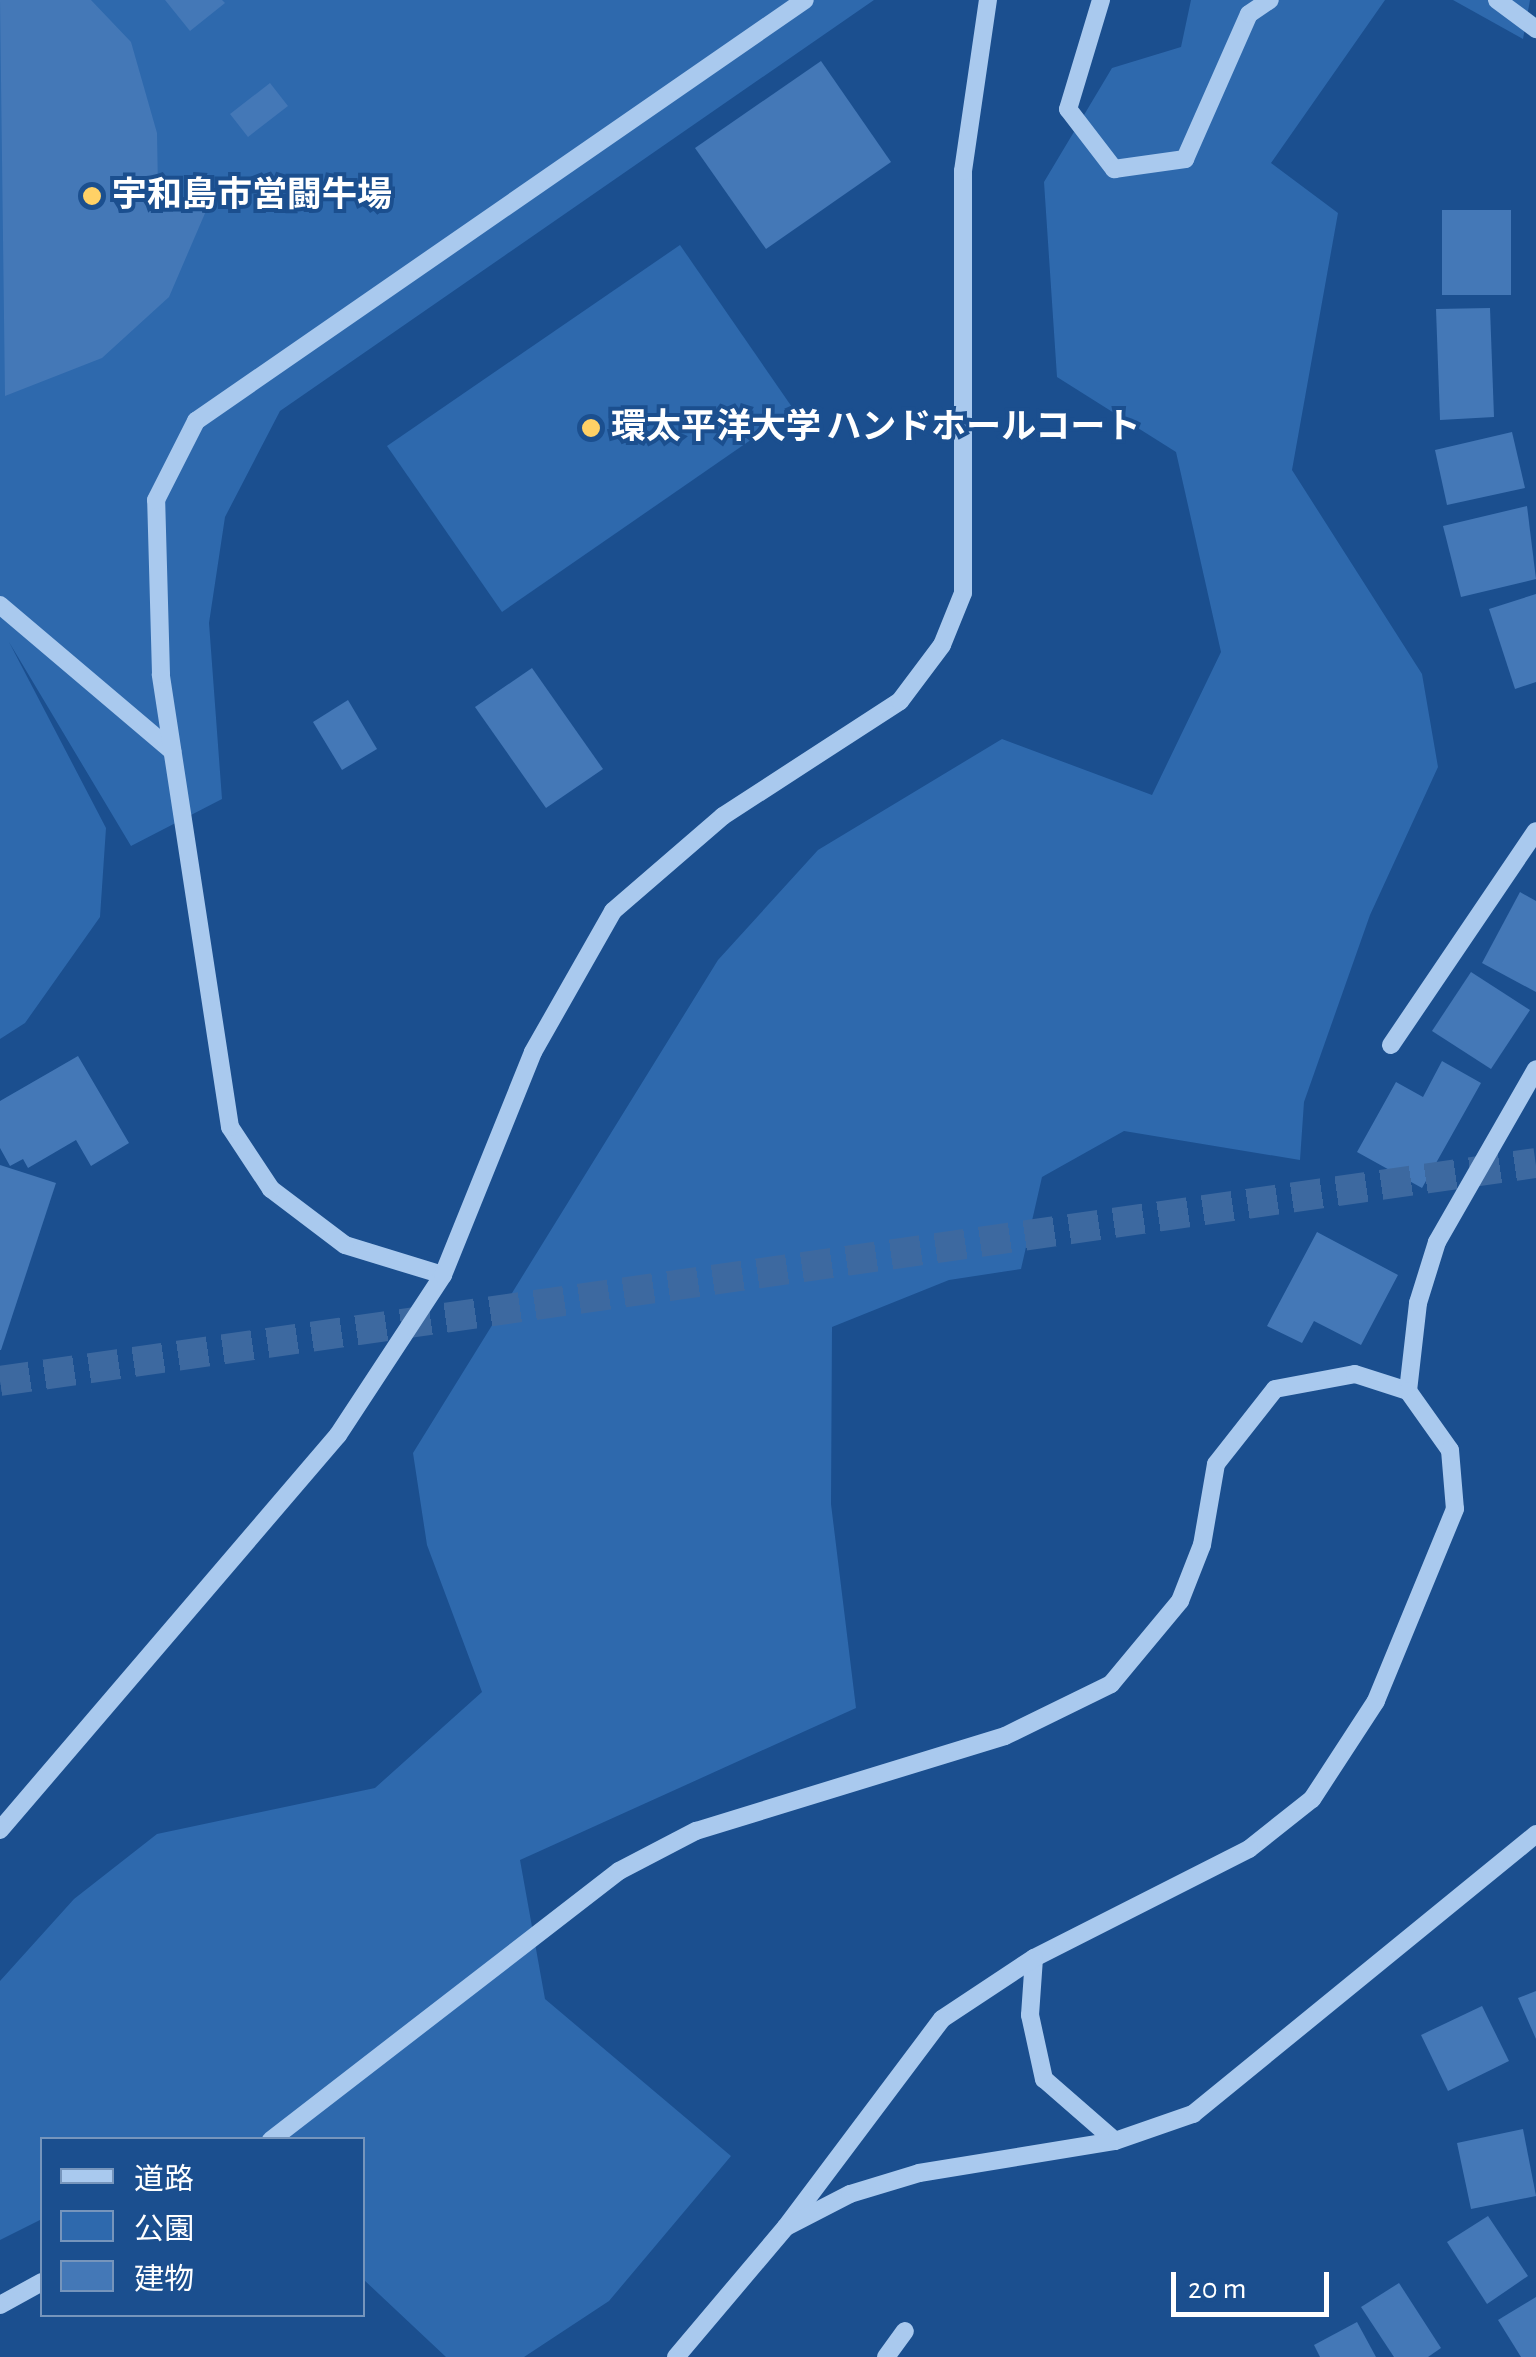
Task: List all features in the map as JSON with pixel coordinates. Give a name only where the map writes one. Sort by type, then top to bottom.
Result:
[{"type":"street","points":[[443,1275],[345,1245],[271,1188],[230,1127],[172,750],[156,500],[196,420],[804,0]]},
{"type":"street","points":[[0,1830],[338,1435],[443,1275],[533,1052],[613,911],[722,816],[900,702],[942,645],[963,593],[963,172],[988,0]]},
{"type":"street","points":[[1100,0],[1068,109],[1114,169],[1186,160],[1249,14],[1270,0]]},
{"type":"street","points":[[1497,0],[1536,28]]},
{"type":"street","points":[[0,604],[172,750]]},
{"type":"street","points":[[1391,1045],[1536,831]]},
{"type":"street","points":[[1408,1391],[1418,1303],[1437,1242],[1536,1069]]},
{"type":"street","points":[[275,2137],[619,1872],[696,1831],[1005,1736],[1110,1684],[1180,1600],[1202,1545],[1216,1464],[1274,1388],[1355,1374],[1408,1391],[1450,1450],[1455,1509],[1376,1701],[1312,1798],[1249,1849],[1034,1958],[942,2019],[786,2227],[676,2357]]},
{"type":"street","points":[[786,2227],[919,2172],[1115,2140],[1206,2104],[1536,1834]]},
{"type":"street","points":[[1034,1958],[1030,2015],[1044,2079],[1115,2140]]},
{"type":"street","points":[[0,2305],[40,2283]]},
{"type":"street","points":[[886,2357],[905,2331]]},
{"type":"green space","points":[[0,0],[874,0],[280,411],[225,517],[209,623],[222,799],[131,846],[9,642],[106,828],[100,917],[25,1023],[0,1039]]},
{"type":"green space","points":[[1191,0],[1385,0],[1271,163],[1338,213],[1292,470],[1422,674],[1438,767],[1370,915],[1304,1102],[1300,1160],[1124,1131],[1042,1177],[1021,1269],[949,1280],[832,1327],[831,1504],[856,1708],[520,1860],[545,1999],[731,2156],[609,2301],[524,2357],[446,2357],[365,2281],[365,2137],[40,2137],[40,2220],[0,2240],[0,1981],[74,1899],[157,1834],[375,1788],[482,1692],[427,1545],[413,1453],[718,960],[818,850],[1002,739],[1152,795],[1221,652],[1176,452],[1057,377],[1044,182],[1112,68],[1181,47]]},
{"type":"green space","points":[[1453,0],[1530,0],[1523,39]]},
{"type":"green space","name":"環太平洋大学 ハンドホールコート","points":[[680,245],[794,410],[502,612],[387,446]]},
{"type":"building","name":"宇和島市営闘牛場","points":[[0,0],[91,0],[131,42],[157,133],[158,188],[209,204],[169,297],[102,358],[5,396]]},
{"type":"building","points":[[165,0],[222,0],[225,3],[190,31]]},
{"type":"building","points":[[821,61],[891,162],[766,249],[695,148]]},
{"type":"building","points":[[270,83],[288,106],[248,137],[230,114]]},
{"type":"building","points":[[1442,210],[1511,210],[1511,295],[1442,295]]},
{"type":"building","points":[[1490,308],[1494,417],[1440,420],[1436,309]]},
{"type":"building","points":[[1512,432],[1525,488],[1447,505],[1435,450]]},
{"type":"building","points":[[1527,506],[1536,579],[1461,597],[1443,526]]},
{"type":"building","points":[[1536,594],[1536,682],[1515,689],[1489,609]]},
{"type":"building","points":[[532,668],[603,769],[546,808],[475,707]]},
{"type":"building","points":[[348,700],[377,749],[342,770],[313,722]]},
{"type":"building","points":[[1520,892],[1536,901],[1536,992],[1482,963]]},
{"type":"building","points":[[1471,972],[1530,1010],[1491,1069],[1432,1031]]},
{"type":"building","points":[[78,1056],[129,1143],[91,1166],[76,1140],[28,1168],[23,1159],[10,1166],[0,1148],[0,1101]]},
{"type":"building","points":[[1442,1061],[1481,1083],[1422,1188],[1357,1152],[1396,1082],[1423,1097]]},
{"type":"building","points":[[0,1165],[56,1183],[1,1350],[0,1350]]},
{"type":"building","points":[[1317,1232],[1398,1275],[1361,1345],[1314,1321],[1302,1343],[1267,1326]]},
{"type":"building","points":[[1536,1991],[1536,2039],[1518,1998]]},
{"type":"building","points":[[1482,2006],[1509,2061],[1448,2091],[1421,2035]]},
{"type":"building","points":[[1523,2129],[1536,2196],[1471,2209],[1457,2143]]},
{"type":"building","points":[[1488,2216],[1528,2276],[1487,2304],[1447,2242]]},
{"type":"building","points":[[1399,2283],[1441,2348],[1428,2357],[1394,2357],[1361,2307]]},
{"type":"building","points":[[1536,2297],[1536,2357],[1521,2357],[1498,2320]]},
{"type":"building","points":[[1357,2322],[1376,2357],[1320,2357],[1314,2345]]},
{"type":"tunnel","points":[[0,1381],[1536,1163]]},
{"type":"place","name":"宇和島市営闘牛場","points":[[92,196]]},
{"type":"place","name":"環太平洋大学 ハンドホールコート","points":[[591,428]]}]
